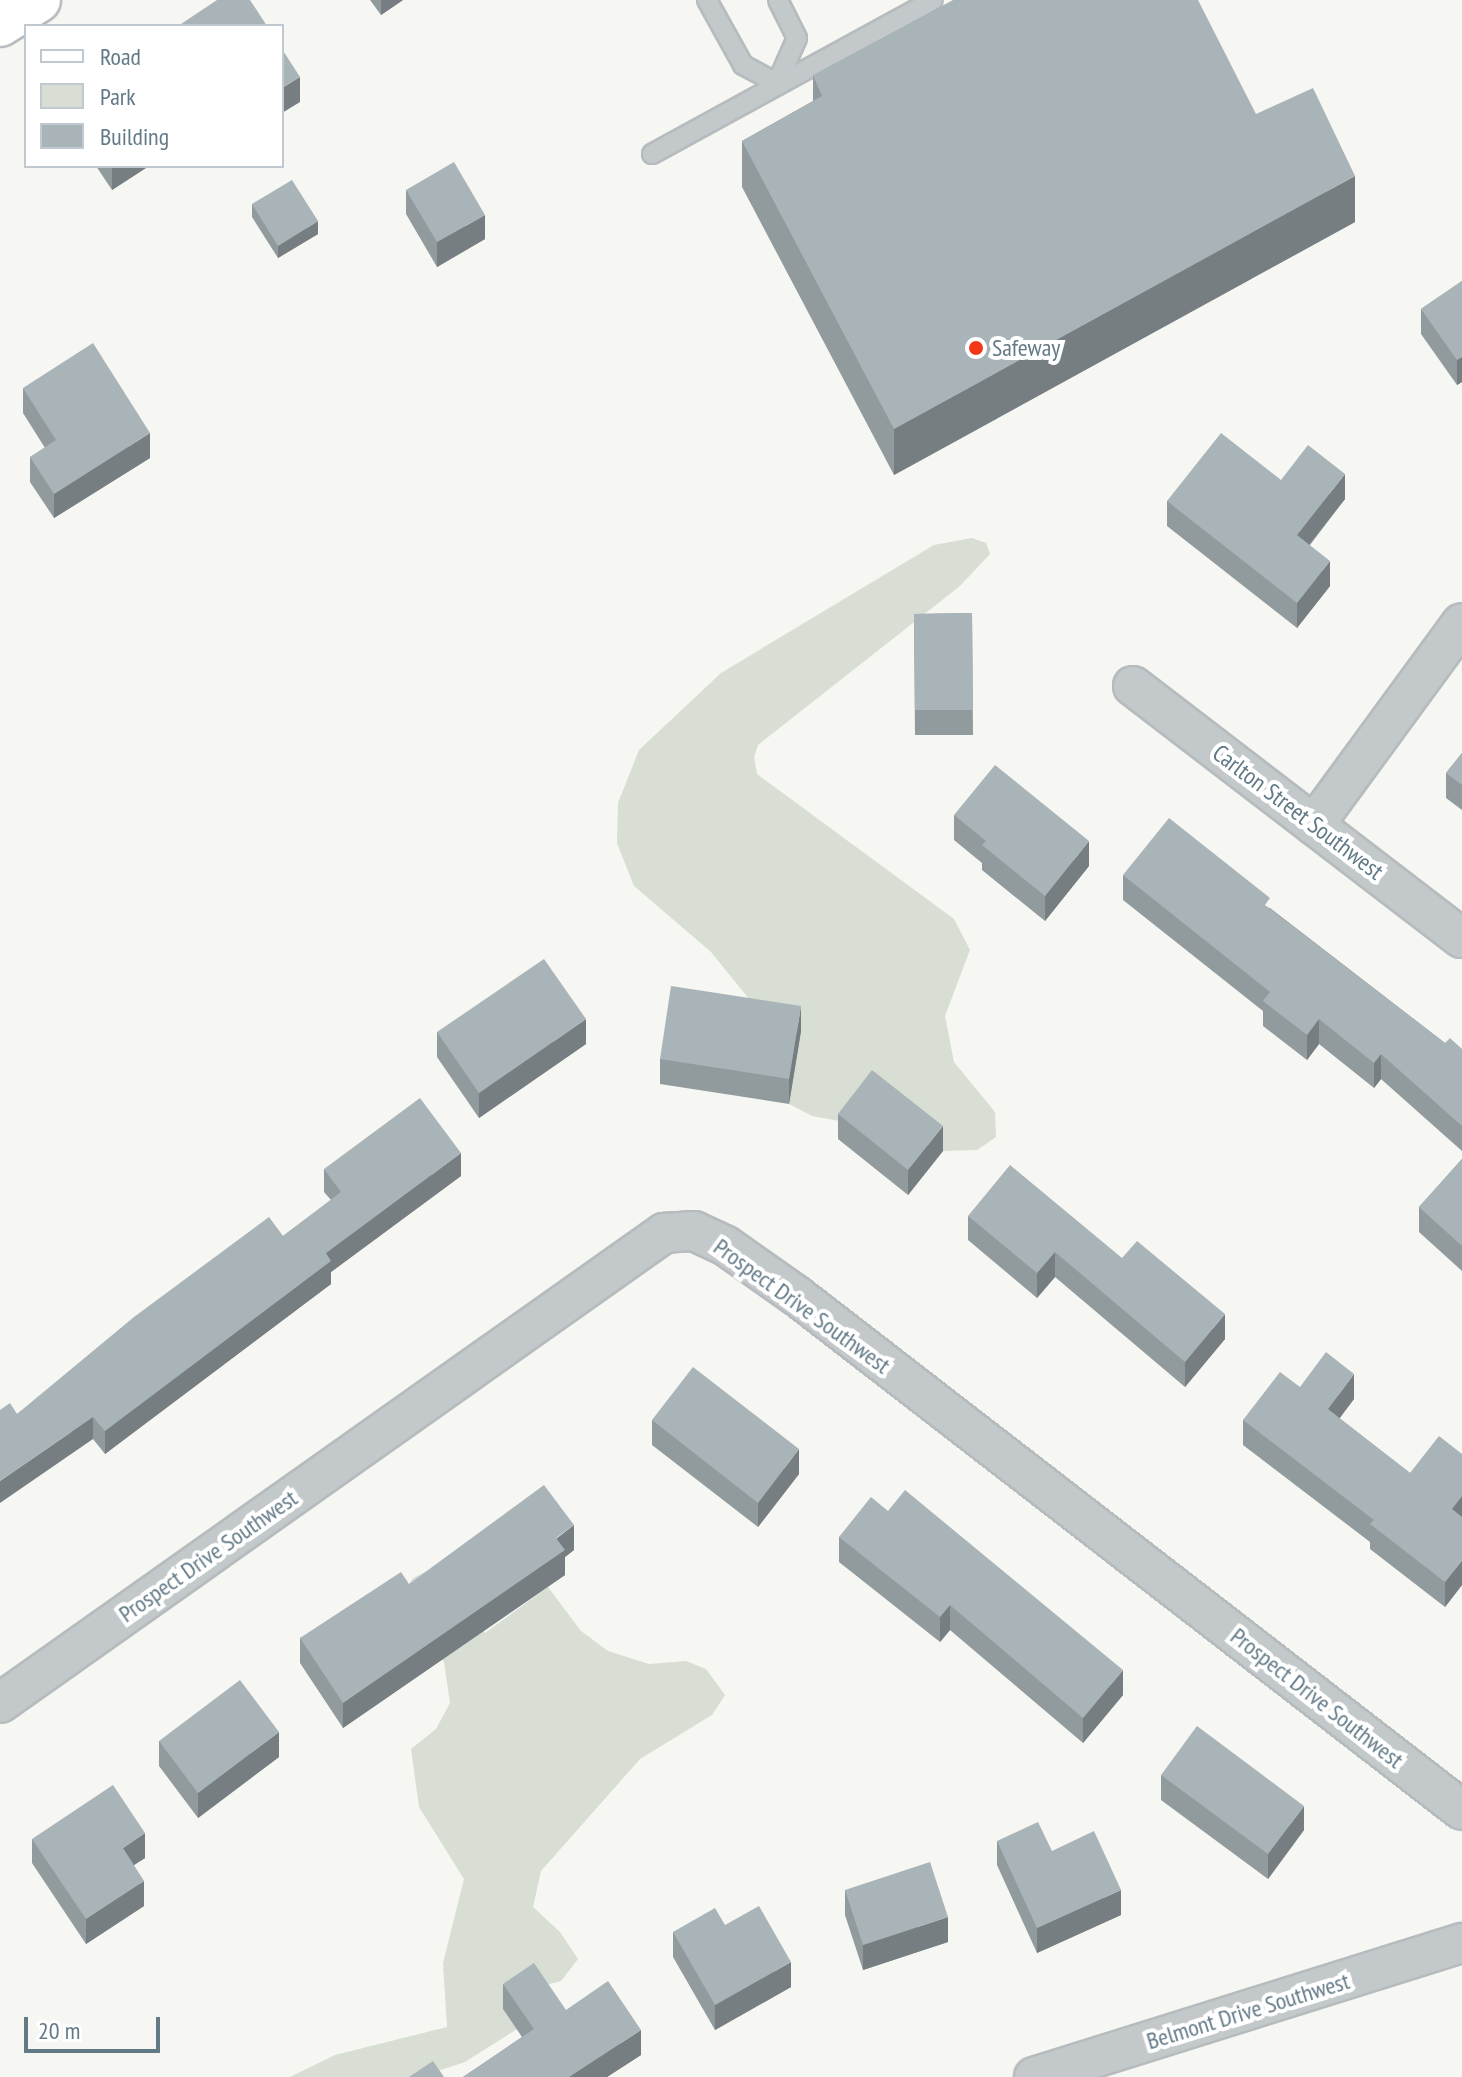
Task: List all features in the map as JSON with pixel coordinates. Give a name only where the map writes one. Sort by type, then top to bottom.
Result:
[{"type":"main road","points":[[0,24],[38,0]]},
{"type":"street","points":[[1314,825],[1462,623]]},
{"type":"street","name":"Carlton Street Southwest","points":[[1133,686],[1462,938]]},
{"type":"street","name":"Prospect Drive Southwest","points":[[0,1703],[664,1233],[694,1231],[726,1246],[797,1296],[1462,1810]]},
{"type":"street","name":"Belmont Drive Southwest","points":[[1034,2077],[1462,1943]]},
{"type":"lane","points":[[707,0],[743,65],[777,83]]},
{"type":"lane","points":[[777,83],[797,38],[778,0]]},
{"type":"lane","points":[[652,154],[933,0]]},
{"type":"green space","points":[[972,538],[986,543],[990,554],[960,586],[758,745],[754,757],[757,774],[954,919],[970,950],[945,1016],[954,1062],[995,1112],[996,1137],[977,1150],[943,1151],[873,1095],[850,1123],[812,1116],[789,1104],[800,1031],[771,1026],[711,952],[634,886],[617,843],[618,803],[639,750],[721,673],[934,545]]},
{"type":"green space","points":[[427,1571],[447,1581],[485,1633],[548,1587],[581,1631],[608,1651],[649,1664],[686,1661],[706,1669],[725,1695],[712,1715],[640,1759],[541,1871],[533,1907],[560,1932],[578,1959],[561,1981],[534,1988],[517,2029],[465,2062],[419,2077],[290,2077],[335,2055],[447,2027],[443,1963],[464,1879],[419,1807],[411,1749],[436,1729],[450,1703],[444,1662],[401,1597],[413,1578]]},
{"type":"building","points":[[217,0],[250,0],[266,24],[181,24]]},
{"type":"building","name":"Safeway","points":[[953,0],[1198,0],[1256,114],[1313,88],[1355,176],[894,429],[742,141],[822,96],[813,75]]},
{"type":"building","points":[[284,52],[300,77],[284,87]]},
{"type":"building","points":[[454,162],[485,215],[437,242],[406,190]]},
{"type":"building","points":[[292,180],[318,221],[278,246],[252,204]]},
{"type":"building","points":[[1462,281],[1462,357],[1457,360],[1421,309]]},
{"type":"building","points":[[93,343],[150,433],[54,494],[30,457],[56,440],[23,388]]},
{"type":"building","points":[[1221,433],[1281,480],[1308,445],[1345,474],[1297,535],[1330,561],[1297,603],[1167,501]]},
{"type":"building","points":[[972,613],[973,710],[915,710],[914,614]]},
{"type":"building","points":[[1462,753],[1462,785],[1446,773]]},
{"type":"building","points":[[995,765],[1089,841],[1045,896],[982,845],[986,841],[954,815]]},
{"type":"building","points":[[1169,818],[1270,898],[1265,905],[1445,1043],[1450,1038],[1462,1049],[1462,1126],[1381,1054],[1374,1063],[1319,1019],[1307,1035],[1263,1001],[1270,992],[1123,875]]},
{"type":"building","points":[[544,959],[586,1019],[479,1093],[437,1032]]},
{"type":"building","points":[[671,986],[801,1006],[789,1079],[660,1059]]},
{"type":"building","points":[[872,1070],[943,1126],[908,1170],[838,1114]]},
{"type":"building","points":[[420,1098],[461,1153],[326,1253],[331,1261],[105,1431],[93,1417],[0,1481],[0,1410],[10,1403],[17,1414],[134,1317],[269,1217],[283,1236],[341,1192],[324,1169]]},
{"type":"building","points":[[1462,1159],[1462,1246],[1419,1207]]},
{"type":"building","points":[[1010,1165],[1122,1258],[1137,1241],[1225,1314],[1185,1362],[1055,1252],[1037,1273],[968,1216]]},
{"type":"building","points":[[1326,1352],[1354,1374],[1328,1409],[1410,1473],[1439,1436],[1462,1454],[1462,1496],[1452,1509],[1462,1517],[1462,1561],[1445,1582],[1370,1524],[1374,1520],[1243,1420],[1280,1372],[1300,1387]]},
{"type":"building","points":[[693,1367],[799,1449],[758,1503],[652,1420]]},
{"type":"building","points":[[544,1485],[574,1525],[556,1538],[565,1550],[343,1703],[300,1638],[401,1572],[409,1584]]},
{"type":"building","points":[[905,1490],[1123,1670],[1083,1718],[950,1605],[940,1617],[839,1537],[871,1497],[888,1511]]},
{"type":"building","points":[[240,1680],[279,1732],[198,1793],[159,1741]]},
{"type":"building","points":[[1197,1726],[1304,1806],[1268,1854],[1161,1775]]},
{"type":"building","points":[[113,1785],[145,1833],[123,1848],[144,1881],[86,1919],[32,1839]]},
{"type":"building","points":[[1038,1822],[1052,1851],[1094,1831],[1121,1890],[1037,1928],[997,1841]]},
{"type":"building","points":[[930,1862],[948,1917],[863,1945],[845,1890]]},
{"type":"building","points":[[759,1906],[791,1962],[715,2005],[673,1932],[715,1908],[725,1925]]},
{"type":"building","points":[[534,1963],[566,2010],[608,1981],[641,2030],[569,2077],[463,2077],[534,2029],[503,1984]]},
{"type":"building","points":[[433,2061],[444,2077],[409,2077]]},
{"type":"place","name":"Safeway","points":[[976,348]]}]
